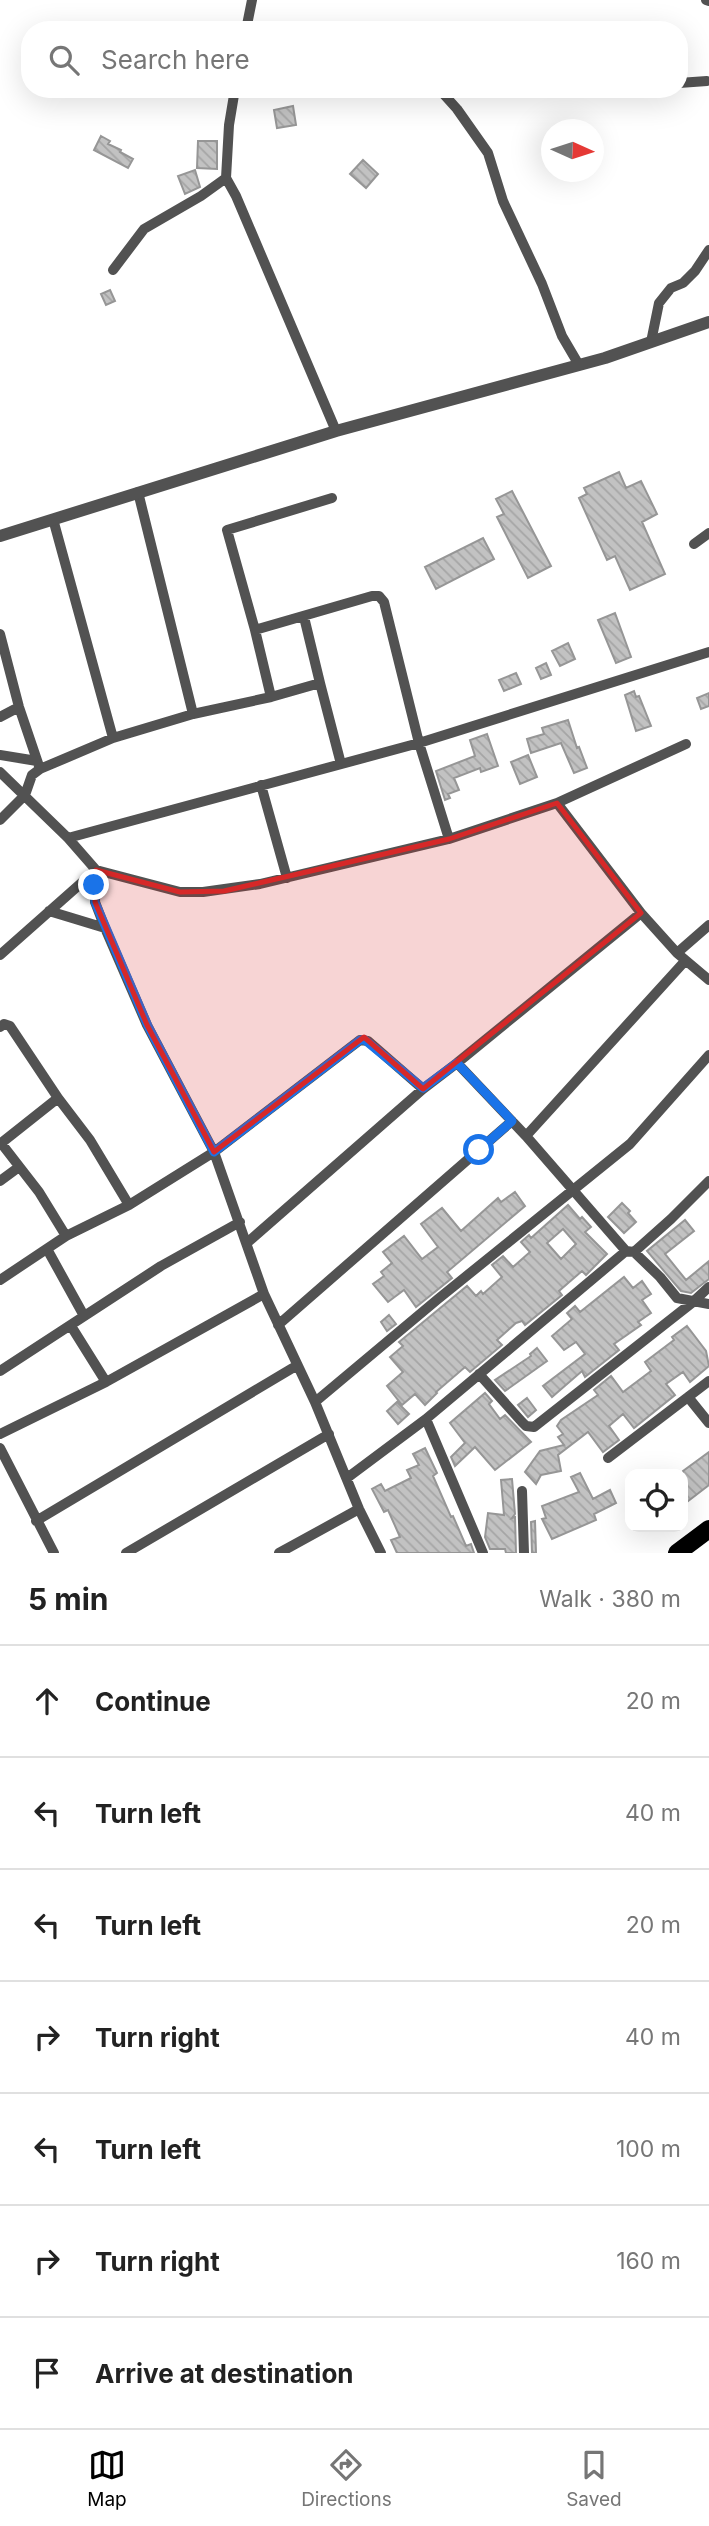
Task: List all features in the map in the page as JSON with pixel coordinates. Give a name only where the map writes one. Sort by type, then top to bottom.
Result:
[{"type":"highway","points":[[677,1553],[709,1529]]},
{"type":"street","points":[[248,21],[252,0]]},
{"type":"street","points":[[688,82],[708,79]]},
{"type":"street","points":[[234,98],[226,178],[336,431]]},
{"type":"street","points":[[447,98],[488,153],[503,201],[542,284],[562,336],[579,365]]},
{"type":"street","points":[[113,270],[144,229],[226,178]]},
{"type":"street","points":[[651,342],[659,303],[671,288],[683,283],[695,271],[709,250]]},
{"type":"street","points":[[0,536],[336,431],[579,365],[709,322]]},
{"type":"street","points":[[138,492],[193,714]]},
{"type":"street","points":[[271,697],[256,630],[228,530],[332,498]]},
{"type":"street","points":[[53,519],[113,738]]},
{"type":"street","points":[[694,544],[709,533]]},
{"type":"street","points":[[256,630],[379,596],[384,602],[419,743],[449,839]]},
{"type":"street","points":[[304,617],[341,764]]},
{"type":"street","points":[[0,634],[38,765],[25,795],[0,820]]},
{"type":"street","points":[[68,838],[419,743],[709,652]]},
{"type":"street","points":[[0,755],[38,765],[113,738],[193,714],[320,683]]},
{"type":"street","points":[[0,717],[19,707]]},
{"type":"street","points":[[0,772],[68,838],[96,870],[180,892],[224,891],[449,839],[557,803],[686,744]]},
{"type":"street","points":[[261,785],[287,878]]},
{"type":"street","points":[[557,803],[641,913],[681,957],[709,980]]},
{"type":"street","points":[[0,955],[96,870]]},
{"type":"street","points":[[96,870],[95,902],[105,929],[148,1026],[214,1152],[248,1242],[264,1294],[381,1553]]},
{"type":"street","points":[[49,911],[105,929]]},
{"type":"street","points":[[248,1242],[423,1088],[641,913]]},
{"type":"street","points":[[526,1136],[709,925]]},
{"type":"street","points":[[0,1027],[5,1024],[10,1026],[90,1140],[130,1205]]},
{"type":"street","points":[[0,1280],[66,1237],[130,1205],[214,1152],[360,1040],[368,1041],[423,1088]]},
{"type":"street","points":[[315,1402],[630,1144],[709,1055]]},
{"type":"street","points":[[457,1063],[630,1251],[660,1277],[677,1298],[709,1304]]},
{"type":"street","points":[[58,1098],[0,1144],[38,1192],[66,1237]]},
{"type":"street","points":[[278,1325],[512,1121]]},
{"type":"street","points":[[0,1181],[19,1167]]},
{"type":"street","points":[[347,1478],[426,1419],[671,1219],[709,1181]]},
{"type":"street","points":[[0,1371],[71,1326],[83,1314],[240,1222]]},
{"type":"street","points":[[47,1249],[83,1314]]},
{"type":"street","points":[[479,1374],[526,1426],[534,1427],[709,1287]]},
{"type":"street","points":[[0,1434],[106,1382],[264,1294]]},
{"type":"street","points":[[71,1326],[106,1382]]},
{"type":"street","points":[[36,1521],[296,1366]]},
{"type":"street","points":[[608,1458],[709,1381]]},
{"type":"street","points":[[688,1397],[709,1423]]},
{"type":"street","points":[[426,1419],[483,1553]]},
{"type":"street","points":[[126,1553],[328,1434]]},
{"type":"street","points":[[0,1448],[54,1553]]},
{"type":"street","points":[[522,1491],[524,1553]]},
{"type":"street","points":[[279,1553],[359,1508]]},
{"type":"highlighted area","points":[[557,803],[641,913],[423,1089],[364,1037],[214,1152],[147,1025],[95,902],[96,870],[180,892],[224,891],[449,839]]},
{"type":"building","points":[[293,106],[296,125],[277,128],[274,110]]},
{"type":"building","points":[[101,136],[110,141],[108,144],[133,159],[128,168],[94,150]]},
{"type":"building","points":[[198,141],[217,141],[217,169],[197,168]]},
{"type":"building","points":[[363,160],[378,174],[366,188],[350,174]]},
{"type":"building","points":[[195,170],[200,187],[185,194],[178,176]]},
{"type":"building","points":[[110,290],[115,301],[106,305],[101,294]]},
{"type":"building","points":[[619,472],[626,488],[641,481],[657,514],[642,522],[665,574],[630,590],[615,556],[607,560],[579,498],[587,494],[584,488]]},
{"type":"building","points":[[512,491],[551,566],[528,578],[497,517],[504,514],[496,499]]},
{"type":"building","points":[[483,538],[494,559],[436,589],[425,567]]},
{"type":"building","points":[[615,613],[631,657],[616,663],[598,620]]},
{"type":"building","points":[[568,643],[575,659],[560,666],[552,651]]},
{"type":"building","points":[[546,663],[551,675],[541,679],[536,668]]},
{"type":"building","points":[[516,673],[521,684],[504,691],[499,680]]},
{"type":"building","points":[[634,691],[636,697],[639,696],[651,726],[636,731],[625,695]]},
{"type":"building","points":[[709,693],[709,706],[701,709],[697,698]]},
{"type":"building","points":[[568,720],[587,768],[574,773],[561,743],[531,753],[527,739],[544,734],[542,728]]},
{"type":"building","points":[[487,734],[498,766],[481,772],[480,768],[454,778],[459,790],[448,794],[450,798],[445,800],[436,771],[475,756],[470,740]]},
{"type":"building","points":[[528,755],[537,777],[520,784],[511,762]]},
{"type":"building","points":[[515,1192],[525,1206],[447,1272],[452,1278],[416,1307],[404,1290],[388,1302],[373,1284],[384,1276],[381,1272],[392,1263],[383,1252],[404,1236],[422,1259],[438,1247],[421,1224],[442,1208],[461,1231],[498,1198],[501,1202]]},
{"type":"building","points":[[622,1203],[636,1222],[624,1233],[608,1217]]},
{"type":"building","points":[[568,1205],[591,1227],[585,1232],[607,1254],[586,1275],[582,1271],[559,1291],[562,1295],[525,1325],[522,1321],[516,1323],[497,1340],[502,1345],[470,1372],[465,1367],[425,1405],[415,1394],[402,1405],[387,1386],[403,1372],[390,1357],[403,1346],[399,1342],[467,1286],[476,1296],[481,1291],[483,1294],[502,1277],[492,1265],[503,1256],[513,1267],[530,1252],[521,1242],[529,1235],[531,1238]],"holes":[[[563,1229],[576,1244],[561,1259],[547,1243]]]},
{"type":"building","points":[[685,1220],[694,1231],[665,1254],[686,1280],[709,1261],[709,1279],[691,1293],[681,1291],[647,1251]]},
{"type":"building","points":[[624,1277],[633,1288],[642,1281],[651,1294],[642,1300],[651,1313],[638,1322],[641,1325],[614,1344],[619,1350],[585,1377],[582,1371],[552,1397],[543,1386],[585,1354],[576,1342],[564,1350],[552,1336],[572,1319],[567,1313],[575,1306],[580,1312]]},
{"type":"building","points":[[389,1315],[396,1324],[387,1331],[381,1322]]},
{"type":"building","points":[[687,1326],[706,1351],[709,1366],[690,1382],[683,1372],[666,1384],[675,1395],[634,1428],[623,1414],[609,1426],[619,1440],[603,1452],[588,1432],[558,1455],[561,1471],[541,1475],[536,1484],[525,1472],[540,1451],[564,1445],[558,1437],[563,1434],[557,1426],[561,1420],[598,1395],[594,1390],[611,1376],[623,1392],[651,1371],[645,1362],[674,1340],[672,1337]]},
{"type":"building","points":[[537,1348],[547,1361],[505,1391],[495,1380],[531,1356]]},
{"type":"building","points":[[485,1393],[500,1419],[505,1415],[531,1442],[495,1470],[475,1447],[455,1466],[451,1457],[465,1443],[450,1423]]},
{"type":"building","points":[[527,1398],[536,1410],[528,1417],[518,1405]]},
{"type":"building","points":[[397,1402],[409,1414],[398,1424],[387,1411]]},
{"type":"building","points":[[425,1448],[437,1473],[433,1476],[451,1517],[453,1516],[466,1546],[471,1544],[474,1553],[397,1553],[391,1540],[400,1537],[388,1510],[384,1512],[372,1489],[381,1484],[385,1491],[411,1478],[407,1470],[419,1465],[413,1454]]},
{"type":"building","points":[[709,1452],[709,1485],[688,1501],[688,1469],[686,1469]]},
{"type":"building","points":[[580,1473],[593,1499],[610,1490],[616,1503],[594,1514],[596,1520],[552,1539],[542,1519],[546,1518],[542,1506],[579,1492],[571,1477]]},
{"type":"building","points":[[512,1479],[515,1514],[512,1518],[515,1517],[516,1553],[506,1553],[505,1549],[490,1549],[485,1537],[488,1513],[504,1515],[501,1480]]},
{"type":"building","points":[[535,1521],[536,1553],[532,1553],[531,1522]]},
{"type":"route","points":[[94,885],[95,902],[105,929],[148,1026],[214,1152],[360,1040],[368,1041],[423,1088],[457,1063],[512,1121],[479,1150]]}]
